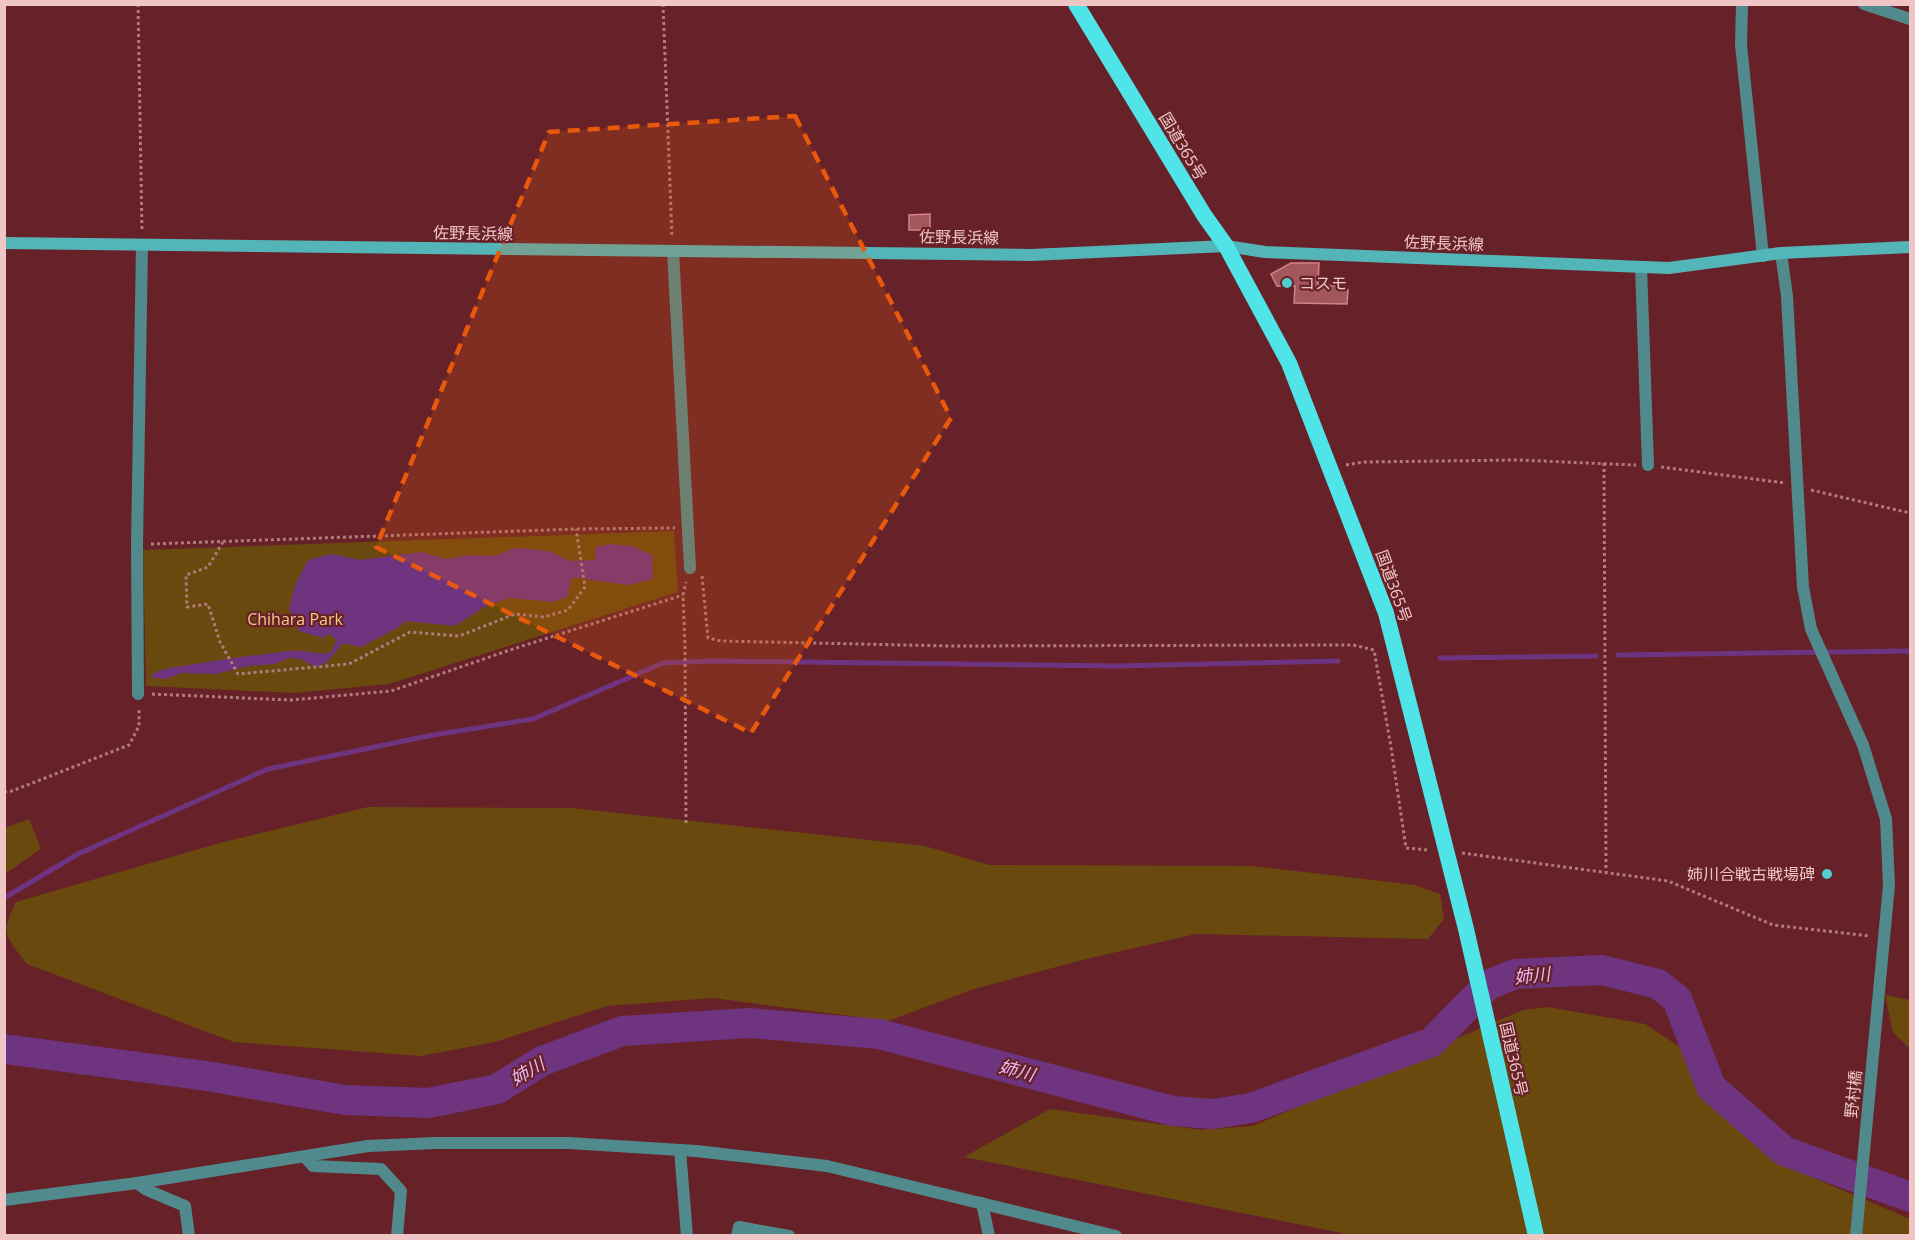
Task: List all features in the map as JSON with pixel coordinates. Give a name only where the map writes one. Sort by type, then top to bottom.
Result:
[{"type":"highway","name":"国道365号","points":[[1076,4],[1204,215],[1226,246],[1289,363],[1386,613],[1466,929],[1536,1236]]},
{"type":"main road","name":"佐野長浜線","points":[[4,243],[1031,255],[1226,246],[1264,252],[1669,268],[1780,253],[1911,247]]},
{"type":"street","points":[[1742,4],[1741,45],[1763,256]]},
{"type":"street","points":[[1864,4],[1911,19]]},
{"type":"street","points":[[138,694],[137,544],[142,245]]},
{"type":"street","points":[[673,251],[690,568]]},
{"type":"street","name":"野村橋","points":[[1780,253],[1787,296],[1803,587],[1811,629],[1863,745],[1886,819],[1889,885],[1856,1236]]},
{"type":"street","points":[[1641,267],[1648,465]]},
{"type":"street","points":[[4,1200],[137,1183],[368,1146],[436,1143],[569,1143],[680,1150],[827,1166],[1116,1236]]},
{"type":"street","points":[[680,1150],[687,1236]]},
{"type":"street","points":[[305,1157],[313,1166],[381,1169],[401,1191],[397,1236]]},
{"type":"street","points":[[137,1183],[147,1190],[185,1206],[189,1236]]},
{"type":"street","points":[[982,1203],[988,1236]]},
{"type":"street","points":[[737,1236],[739,1227],[789,1236]]},
{"type":"path","points":[[138,4],[142,245]]},
{"type":"path","points":[[663,4],[673,251]]},
{"type":"path","points":[[1330,468],[1364,462],[1517,460],[1648,465],[1796,485],[1911,513]]},
{"type":"path","points":[[1604,463],[1606,872]]},
{"type":"path","points":[[137,544],[576,529],[687,528]]},
{"type":"path","points":[[224,542],[208,567],[186,575],[187,607],[208,604],[220,642],[238,674],[349,664],[410,632],[459,636],[515,614],[544,617],[568,610],[585,587],[576,529]]},
{"type":"path","points":[[686,823],[683,596],[690,568],[701,565],[708,638],[721,641],[950,646]]},
{"type":"path","points":[[4,792],[12,791],[129,745],[139,726],[138,694],[291,700],[391,691],[683,596]]},
{"type":"highlighted area","points":[[795,116],[951,418],[751,733],[376,547],[549,132]]},
{"type":"green space","name":"Chihara Park","points":[[674,531],[678,592],[389,684],[294,693],[146,686],[143,550]]},
{"type":"green space","points":[[368,807],[572,808],[925,846],[989,865],[1252,866],[1415,885],[1440,894],[1444,919],[1428,939],[1196,934],[1086,959],[971,990],[888,1021],[713,998],[607,1006],[495,1042],[421,1056],[234,1042],[27,964],[10,941],[8,922],[16,902],[220,843]]},
{"type":"green space","points":[[29,819],[41,849],[5,874],[5,828]]},
{"type":"green space","points":[[1885,995],[1910,1000],[1910,1049],[1893,1032]]},
{"type":"green space","points":[[1548,1007],[1645,1024],[1689,1053],[1710,1102],[1793,1169],[1910,1219],[1910,1235],[1352,1235],[964,1157],[1050,1109],[1201,1130],[1253,1126],[1523,1010]]},
{"type":"shaded area","points":[[611,544],[632,546],[652,555],[653,579],[628,585],[572,577],[567,597],[553,602],[510,598],[487,605],[455,626],[405,621],[399,627],[361,647],[343,643],[327,662],[317,667],[300,659],[289,658],[275,664],[248,666],[216,674],[181,673],[166,679],[150,677],[165,669],[257,655],[293,651],[330,653],[337,640],[329,634],[323,638],[299,631],[289,609],[295,585],[308,560],[331,554],[360,560],[422,552],[446,559],[471,555],[495,556],[515,548],[549,551],[570,561],[595,560],[596,547]]},
{"type":"building","points":[[930,214],[930,230],[909,230],[909,215]]},
{"type":"building","name":"コスモ","points":[[1291,263],[1319,263],[1318,285],[1340,286],[1340,290],[1348,290],[1347,304],[1294,303],[1295,286],[1277,286],[1271,274]]},
{"type":"waterway","points":[[1618,655],[1910,651]]},
{"type":"waterway","points":[[1440,658],[1596,656]]},
{"type":"waterway","points":[[4,898],[78,854],[268,769],[433,735],[533,719],[663,663],[712,661],[1118,666],[1338,661]]},
{"type":"waterway","name":"姉川","points":[[4,1049],[207,1076],[345,1100],[429,1103],[497,1089],[542,1061],[622,1031],[750,1023],[879,1034],[1173,1111],[1213,1114],[1251,1108],[1432,1042],[1488,985],[1515,974],[1602,970],[1658,984],[1677,999],[1711,1087],[1784,1151],[1910,1197]]},
{"type":"place","name":"コスモ","points":[[1287,283]]},
{"type":"place","name":"姉川合戦古戦場碑","points":[[1827,874]]}]
